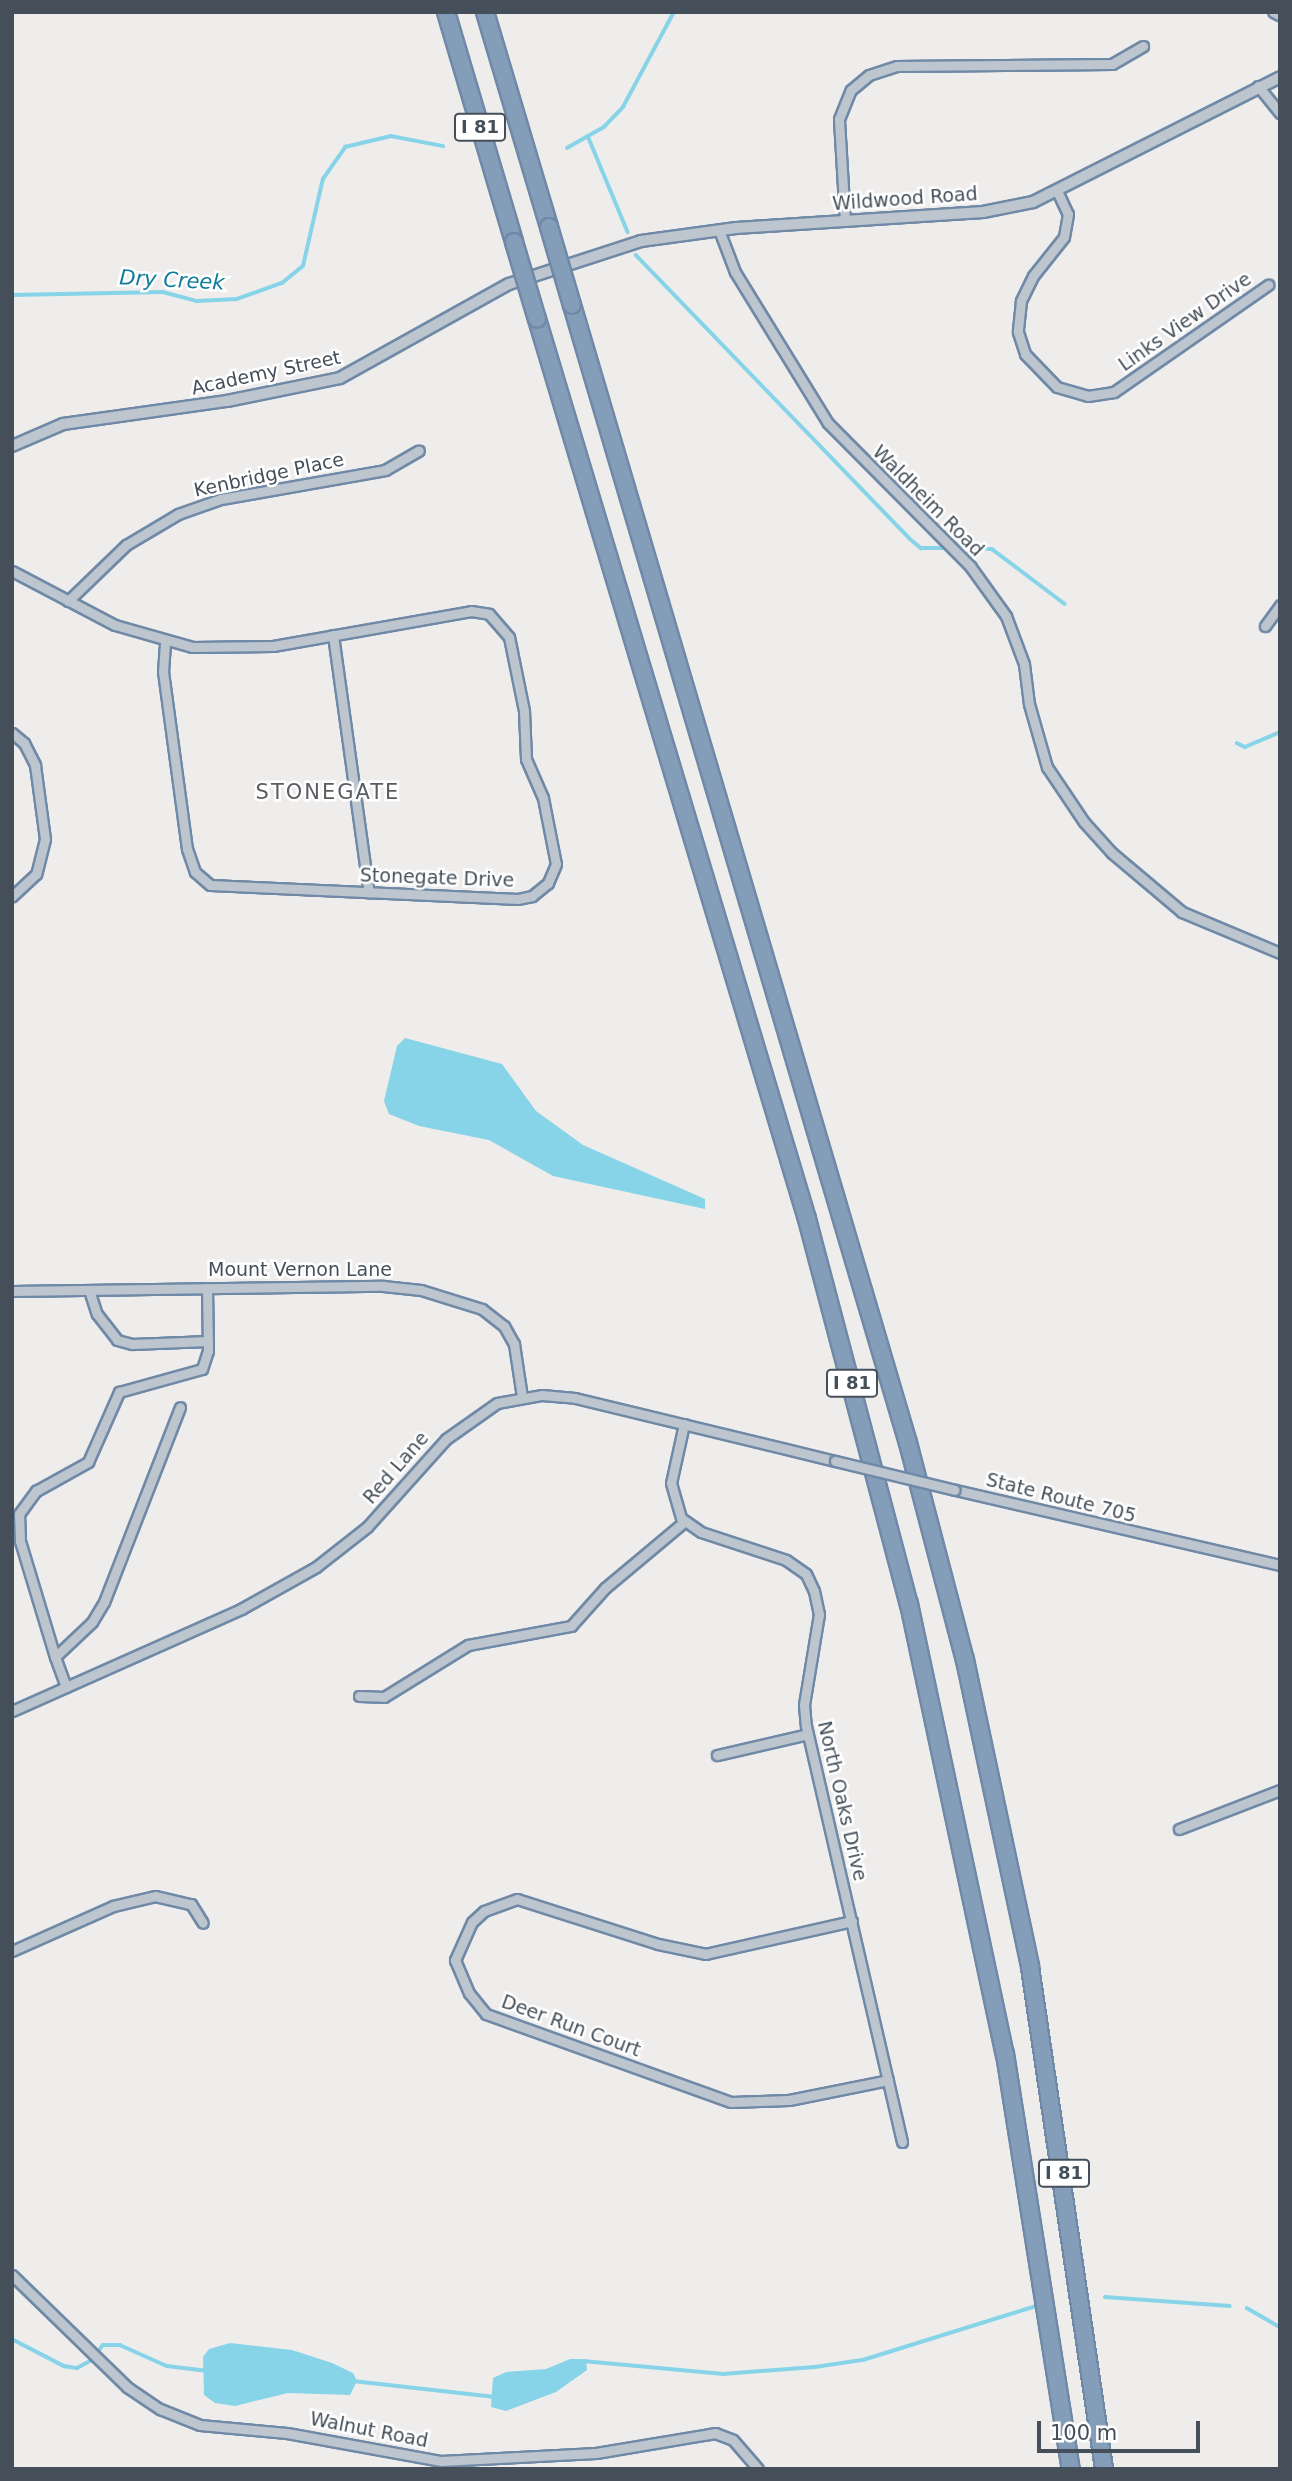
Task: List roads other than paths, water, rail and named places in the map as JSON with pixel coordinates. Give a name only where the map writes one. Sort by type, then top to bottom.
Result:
[{"type":"highway","name":"I 81","points":[[446,12],[807,1219],[903,1578],[1005,2054],[1071,2469]]},
{"type":"highway","name":"I 81","points":[[485,12],[904,1430],[965,1660],[1030,1967],[1104,2469]]},
{"type":"street","points":[[1274,12],[1280,15]]},
{"type":"street","points":[[845,221],[839,119],[851,90],[869,75],[897,66],[1103,65],[1124,60],[1143,46]]},
{"type":"street","name":"Wildwood Road","points":[[509,284],[641,241],[719,230],[983,212],[1058,193],[1258,86],[1280,77]]},
{"type":"street","points":[[1258,86],[1280,113]]},
{"type":"street","name":"Links View Drive","points":[[1058,193],[1068,214],[1064,237],[1033,276],[1021,301],[1018,332],[1025,354],[1057,387],[1088,397],[1114,392],[1268,285]]},
{"type":"street","name":"Waldheim Road","points":[[719,230],[735,272],[828,423],[970,566],[1006,616],[1024,664],[1031,715],[1047,767],[1084,822],[1112,853],[1182,912],[1280,953]]},
{"type":"street","name":"Academy Street","points":[[12,446],[63,424],[227,401],[340,378],[509,284]]},
{"type":"street","name":"Kenbridge Place","points":[[68,601],[126,545],[178,514],[221,499],[385,470],[419,450]]},
{"type":"street","name":"Stonegate Drive","points":[[12,571],[115,625],[165,642],[246,649],[471,611],[498,620],[509,637],[524,712],[526,759],[543,798],[556,864],[548,883],[524,898],[222,888],[195,872],[187,849],[165,685],[165,642]]},
{"type":"street","points":[[1265,626],[1280,605]]},
{"type":"street","points":[[333,635],[369,893]]},
{"type":"street","points":[[12,733],[24,743],[35,765],[44,839],[36,874],[12,896]]},
{"type":"street","name":"Mount Vernon Lane","points":[[12,1291],[383,1286],[458,1300],[494,1317],[511,1337],[522,1397]]},
{"type":"street","points":[[66,1688],[33,1593],[20,1541],[19,1514],[36,1491],[88,1462],[119,1392],[200,1371],[207,1361],[207,1288]]},
{"type":"street","points":[[89,1290],[97,1314],[117,1340],[132,1344],[208,1341]]},
{"type":"street","name":"Red Lane","points":[[12,1711],[241,1609],[316,1567],[367,1527],[464,1422],[497,1403],[522,1397],[563,1396],[835,1461]]},
{"type":"street","points":[[55,1657],[92,1622],[104,1602],[180,1407]]},
{"type":"street","points":[[359,1696],[384,1697],[468,1645],[571,1626],[605,1588],[685,1521],[671,1483],[684,1424]]},
{"type":"street","name":"State Route 705","points":[[835,1461],[1280,1565]]},
{"type":"street","name":"North Oaks Drive","points":[[685,1521],[701,1532],[786,1560],[806,1574],[819,1614],[804,1705],[807,1734],[902,2142]]},
{"type":"street","points":[[717,1755],[807,1734]]},
{"type":"street","points":[[1179,1829],[1280,1790]]},
{"type":"street","points":[[12,1951],[113,1906],[155,1896],[191,1904],[203,1923]]},
{"type":"street","name":"Deer Run Court","points":[[852,1921],[706,1954],[658,1944],[517,1899],[484,1911],[472,1922],[455,1960],[469,1993],[486,2014],[731,2102],[789,2099],[888,2080]]},
{"type":"street","name":"Walnut Road","points":[[12,2275],[127,2387],[160,2409],[200,2425],[287,2433],[441,2461],[596,2453],[715,2433],[733,2440],[758,2469]]},
{"type":"water","points":[[405,1038],[502,1064],[536,1111],[583,1145],[705,1199],[705,1209],[553,1176],[489,1140],[419,1126],[389,1114],[384,1101],[397,1046]]},
{"type":"water","points":[[230,2343],[292,2350],[353,2373],[357,2381],[350,2395],[288,2393],[235,2406],[215,2403],[204,2395],[203,2357],[209,2349]]},
{"type":"water","points":[[570,2359],[586,2359],[587,2370],[556,2392],[506,2411],[491,2407],[493,2378],[506,2372],[546,2369]]},
{"type":"waterway","name":"Dry Creek","points":[[567,148],[604,127],[623,107],[674,12]]},
{"type":"waterway","name":"Dry Creek","points":[[12,295],[163,292],[197,301],[237,299],[282,283],[303,266],[323,179],[345,147],[391,136],[443,146]]},
{"type":"waterway","points":[[588,136],[628,232]]},
{"type":"waterway","points":[[636,255],[909,538],[921,548],[942,548]]},
{"type":"waterway","points":[[962,546],[992,549],[1065,604]]},
{"type":"waterway","points":[[1237,743],[1245,747],[1280,732]]},
{"type":"waterway","points":[[1105,2297],[1230,2306]]},
{"type":"waterway","points":[[583,2361],[723,2374],[815,2367],[863,2360],[1036,2306]]},
{"type":"waterway","points":[[1247,2308],[1280,2327]]},
{"type":"waterway","points":[[12,2339],[64,2366],[77,2368],[90,2361]]},
{"type":"waterway","points":[[99,2350],[103,2345],[120,2345],[167,2366],[206,2371]]},
{"type":"waterway","points":[[353,2381],[495,2397]]},
{"type":"district","name":"STONEGATE","points":[[328,792]]}]
